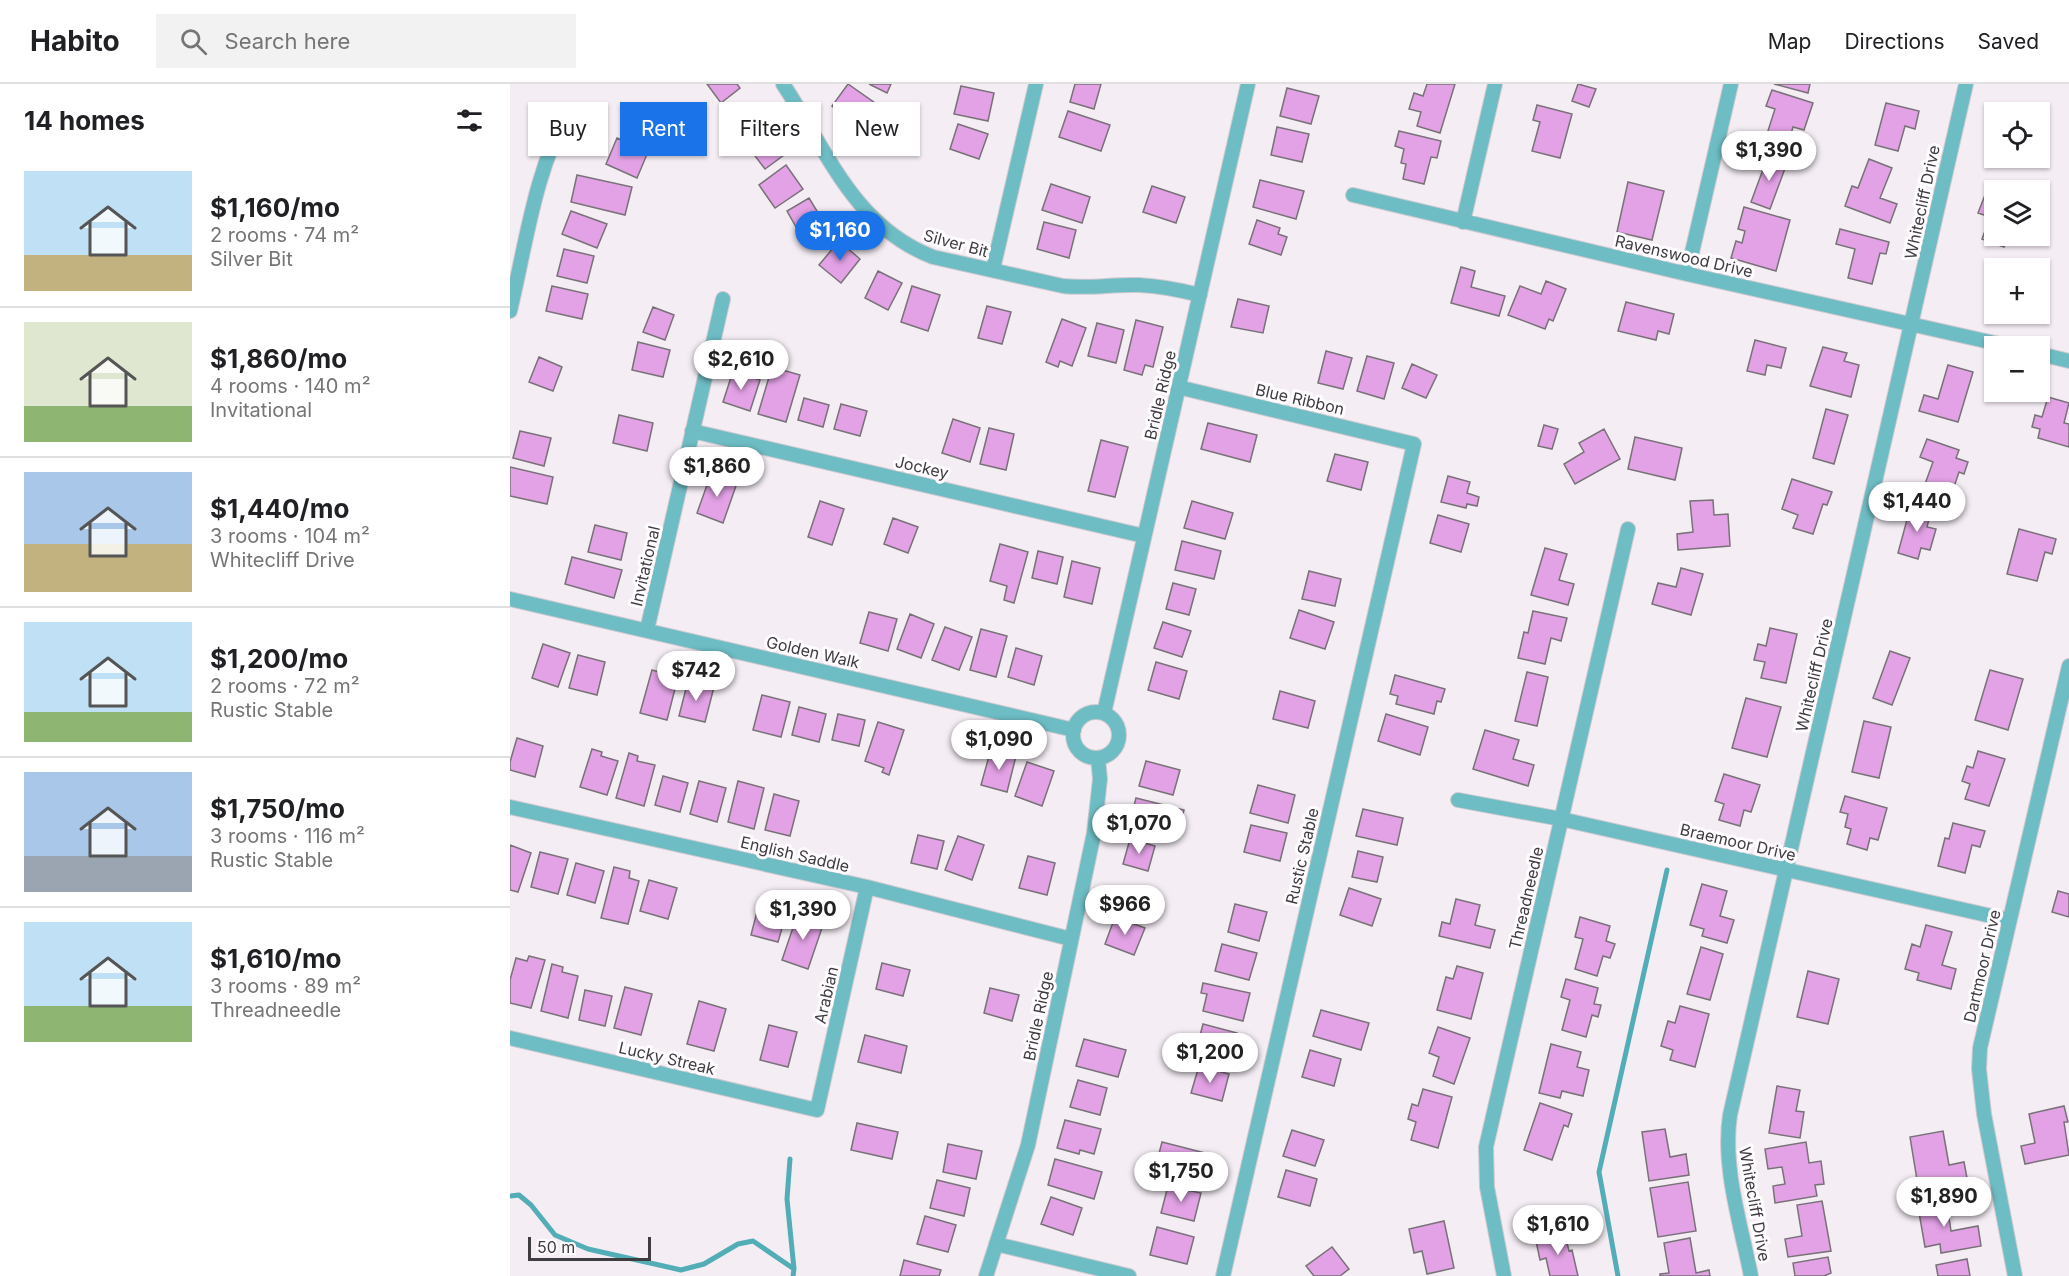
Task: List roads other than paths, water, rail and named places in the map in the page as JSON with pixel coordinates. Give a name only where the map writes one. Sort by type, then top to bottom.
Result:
[{"type":"street","points":[[993,270],[1036,84]]},
{"type":"street","name":"Bridle Ridge","points":[[1104,713],[1248,84]]},
{"type":"street","points":[[1463,222],[1495,84]]},
{"type":"street","points":[[1688,274],[1731,84]]},
{"type":"street","name":"Whitecliff Drive","points":[[1751,1276],[1729,1165],[1728,1129],[1966,84]]},
{"type":"street","name":"Silver Bit","points":[[788,86],[852,196],[883,229],[915,250],[933,257],[1063,286],[1083,289],[1138,285],[1200,295]]},
{"type":"street","points":[[510,311],[547,156]]},
{"type":"street","name":"Ravenswood Drive","points":[[1353,195],[1984,340]]},
{"type":"street","name":"Invitational","points":[[647,630],[723,299]]},
{"type":"street","points":[[2050,356],[2069,361]]},
{"type":"street","name":"Blue Ribbon","points":[[1178,387],[1414,444]]},
{"type":"street","name":"Jockey","points":[[692,431],[1144,536]]},
{"type":"street","name":"Rustic Stable","points":[[1223,1276],[1414,444]]},
{"type":"street","name":"Threadneedle","points":[[1504,1276],[1487,1187],[1486,1147],[1628,529]]},
{"type":"street","name":"Golden Walk","points":[[510,599],[1074,730]]},
{"type":"street","name":"Dartmoor Drive","points":[[2015,1276],[1984,1114],[1978,1069],[1982,1038],[2069,666]]},
{"type":"street","points":[[1094,712],[1104,713],[1116,722],[1119,737],[1113,752],[1098,758],[1090,757],[1077,747],[1074,730],[1077,721],[1085,715],[1094,712]]},
{"type":"street","name":"Bridle Ridge","points":[[986,1276],[1028,1145],[1094,833],[1100,778],[1098,758]]},
{"type":"street","name":"Braemoor Drive","points":[[1458,800],[1561,819],[2009,920]]},
{"type":"street","name":"English Saddle","points":[[510,807],[867,887],[1071,939]]},
{"type":"street","name":"Arabian","points":[[817,1110],[867,887]]},
{"type":"street","name":"Lucky Streak","points":[[510,1038],[817,1110]]},
{"type":"street","points":[[996,1244],[1129,1276]]},
{"type":"waterway","points":[[1618,1276],[1599,1172],[1667,870]]},
{"type":"waterway","points":[[790,1159],[787,1199],[794,1269]]},
{"type":"waterway","points":[[510,1196],[519,1195],[531,1205],[555,1235],[588,1249],[681,1270],[704,1264],[738,1244],[753,1241],[794,1269],[793,1276]]}]
